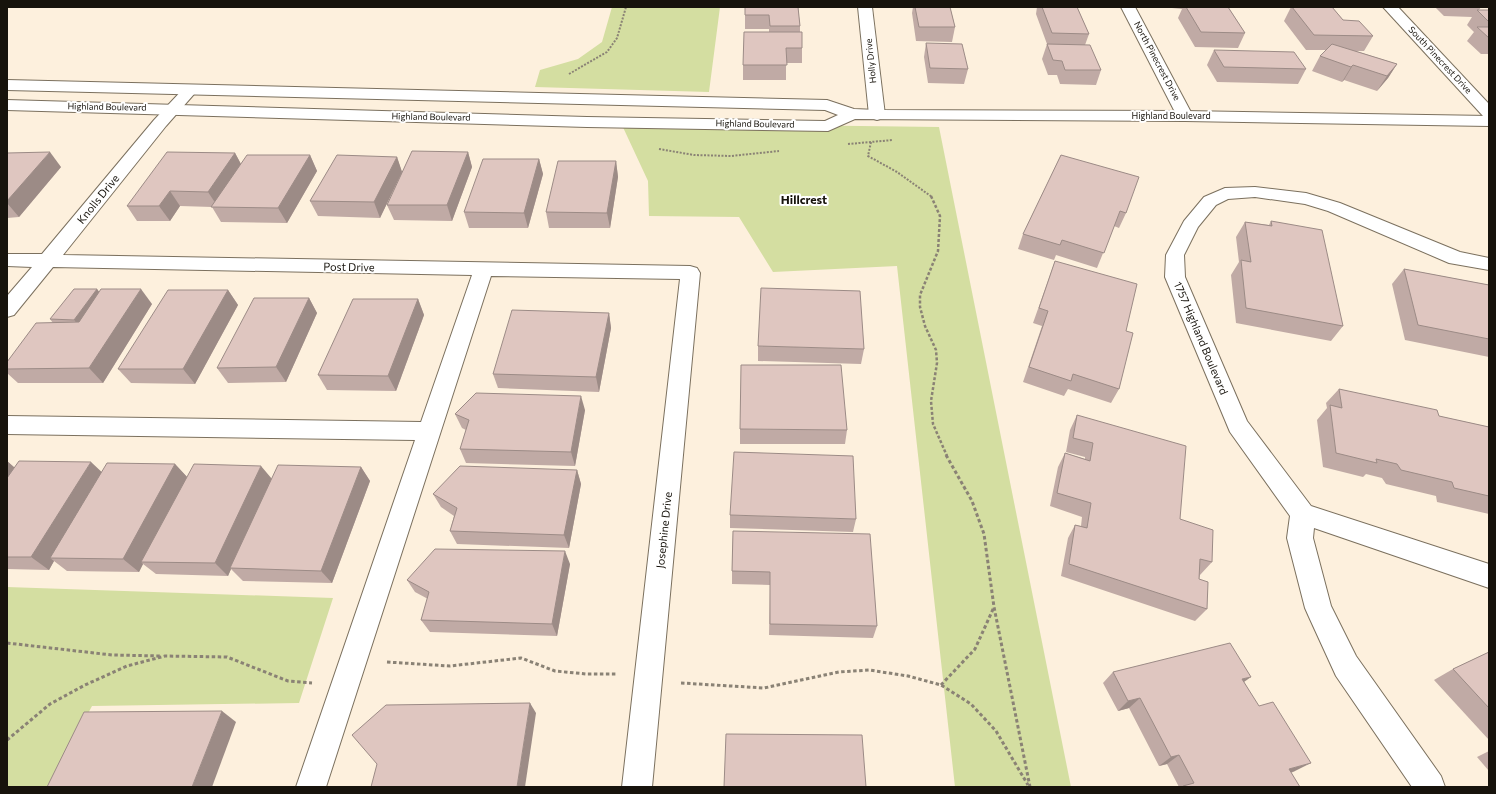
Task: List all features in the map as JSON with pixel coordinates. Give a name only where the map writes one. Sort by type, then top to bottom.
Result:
[{"type":"main road","name":"Holly Drive","points":[[865,7],[877,115]]},
{"type":"main road","name":"North Pinecrest Drive","points":[[1128,7],[1185,116]]},
{"type":"main road","name":"South Pinecrest Drive","points":[[1390,7],[1489,113]]},
{"type":"main road","name":"Highland Boulevard","points":[[7,84],[190,90],[827,105],[852,114],[877,115],[1185,116],[1489,122]]},
{"type":"main road","name":"Knolls Drive","points":[[7,310],[172,109],[190,90]]},
{"type":"main road","name":"Highland Boulevard","points":[[7,105],[587,122],[828,126],[852,114]]},
{"type":"main road","name":"1757 Highland Boulevard","points":[[1303,514],[1238,426],[1175,277],[1175,255],[1190,226],[1210,201],[1225,194],[1255,192],[1279,194],[1334,207],[1456,258],[1489,264]]},
{"type":"main road","name":"Post Drive","points":[[7,260],[690,274]]},
{"type":"main road","points":[[311,787],[483,270]]},
{"type":"main road","name":"Josephine Drive","points":[[637,787],[690,274]]},
{"type":"main road","points":[[7,425],[430,432]]},
{"type":"main road","points":[[1430,787],[1346,666],[1318,608],[1300,538],[1303,514],[1489,576]]},
{"type":"path","points":[[531,98],[607,52],[617,38],[626,7]]},
{"type":"path","points":[[877,115],[868,156],[897,172],[931,196],[940,216],[938,251],[920,294],[920,307],[925,326],[936,350],[937,363],[931,401],[933,424],[943,449],[972,501],[984,534],[994,607],[1030,787]]},
{"type":"path","points":[[941,685],[974,648],[994,607]]},
{"type":"path","points":[[7,643],[112,655],[227,657],[288,681],[345,684]]},
{"type":"path","points":[[7,740],[50,704],[85,685],[127,666],[165,656]]},
{"type":"path","points":[[354,659],[408,665],[450,666],[520,658],[555,671],[586,674],[613,673],[648,681],[764,688],[839,672],[869,670],[908,676],[941,685],[971,704],[996,731],[1030,787]]},
{"type":"green space","points":[[612,7],[720,7],[709,92],[535,87],[540,70],[578,59],[602,42]]},
{"type":"green space","points":[[621,123],[939,127],[1071,787],[955,787],[897,266],[773,272],[739,217],[649,216],[648,181]]},
{"type":"green space","points":[[7,587],[333,598],[299,703],[92,706],[49,787],[7,787]]},
{"type":"building","points":[[745,7],[798,7],[800,26],[770,26],[769,15],[745,15]]},
{"type":"building","points":[[915,7],[950,7],[955,27],[919,27]]},
{"type":"building","points":[[1042,7],[1077,7],[1089,34],[1052,33]]},
{"type":"building","points":[[1186,7],[1228,7],[1245,33],[1201,32]]},
{"type":"building","points":[[1292,7],[1332,7],[1343,20],[1359,21],[1373,36],[1314,35]]},
{"type":"building","points":[[1477,10],[1489,10],[1489,22]]},
{"type":"building","points":[[1477,27],[1489,27],[1489,38]]},
{"type":"building","points":[[744,32],[802,32],[802,48],[786,48],[787,65],[743,65]]},
{"type":"building","points":[[926,43],[962,44],[968,69],[930,68]]},
{"type":"building","points":[[1047,44],[1090,45],[1101,70],[1065,70],[1062,61],[1053,60]]},
{"type":"building","points":[[1332,44],[1397,64],[1387,76],[1353,65],[1351,67],[1320,56]]},
{"type":"building","points":[[1214,50],[1294,52],[1306,69],[1224,67]]},
{"type":"building","points":[[412,151],[468,152],[447,205],[387,205]]},
{"type":"building","points":[[50,152],[7,201],[7,153]]},
{"type":"building","points":[[167,152],[235,153],[208,192],[170,191],[159,206],[127,206]]},
{"type":"building","points":[[247,155],[310,155],[278,208],[211,207]]},
{"type":"building","points":[[337,155],[397,157],[374,202],[310,201]]},
{"type":"building","points":[[1061,155],[1139,177],[1126,213],[1120,211],[1104,253],[1062,240],[1060,245],[1023,234]]},
{"type":"building","points":[[483,159],[539,159],[524,213],[464,212]]},
{"type":"building","points":[[558,161],[616,161],[607,213],[546,212]]},
{"type":"building","points":[[1271,221],[1322,230],[1343,326],[1246,308],[1241,260],[1251,262],[1245,222],[1272,226]]},
{"type":"building","points":[[1055,261],[1137,284],[1126,331],[1133,333],[1119,389],[1073,374],[1071,381],[1029,367],[1048,311],[1039,308]]},
{"type":"building","points":[[1404,269],[1489,285],[1489,339],[1418,325]]},
{"type":"building","points":[[761,288],[860,291],[864,349],[758,346]]},
{"type":"building","points":[[74,289],[97,289],[74,320],[50,319]]},
{"type":"building","points":[[101,289],[141,289],[89,368],[7,369],[7,362],[36,323],[79,322]]},
{"type":"building","points":[[168,290],[228,290],[183,369],[118,369]]},
{"type":"building","points":[[254,298],[309,298],[276,367],[217,368]]},
{"type":"building","points":[[353,299],[418,299],[388,376],[318,375]]},
{"type":"building","points":[[512,310],[609,313],[596,377],[493,374]]},
{"type":"building","points":[[741,365],[841,365],[847,430],[740,429]]},
{"type":"building","points":[[1339,389],[1437,410],[1439,416],[1489,427],[1489,496],[1454,488],[1452,482],[1401,470],[1397,464],[1376,459],[1377,463],[1336,453],[1330,405],[1342,408]]},
{"type":"building","points":[[476,393],[581,396],[571,452],[460,449],[469,420],[455,414]]},
{"type":"building","points":[[1077,415],[1186,446],[1180,519],[1213,530],[1212,562],[1200,559],[1199,579],[1208,582],[1207,609],[1069,564],[1075,525],[1087,528],[1091,503],[1057,493],[1065,453],[1090,461],[1093,443],[1073,438]]},
{"type":"building","points":[[734,452],[853,456],[856,519],[730,515]]},
{"type":"building","points":[[19,461],[91,462],[31,557],[7,557],[7,478]]},
{"type":"building","points":[[107,463],[175,464],[123,559],[50,558]]},
{"type":"building","points":[[194,464],[261,466],[215,563],[141,562]]},
{"type":"building","points":[[278,465],[361,467],[321,571],[230,568]]},
{"type":"building","points":[[460,466],[577,470],[564,535],[450,531],[457,508],[433,494]]},
{"type":"building","points":[[733,531],[870,534],[877,626],[770,624],[770,572],[732,571]]},
{"type":"building","points":[[435,549],[565,551],[552,624],[421,620],[429,592],[407,580]]},
{"type":"building","points":[[1230,643],[1251,677],[1242,679],[1259,706],[1273,702],[1311,763],[1289,769],[1300,787],[1183,787],[1194,783],[1179,755],[1171,757],[1140,698],[1128,701],[1113,672]]},
{"type":"building","points":[[1489,652],[1489,708],[1453,669]]},
{"type":"building","points":[[530,703],[517,787],[371,787],[377,764],[352,735],[386,705]]},
{"type":"building","points":[[222,711],[192,787],[47,787],[84,712]]},
{"type":"building","points":[[726,734],[862,735],[866,787],[724,787]]},
{"type":"district","name":"Hillcrest","points":[[804,200]]}]
